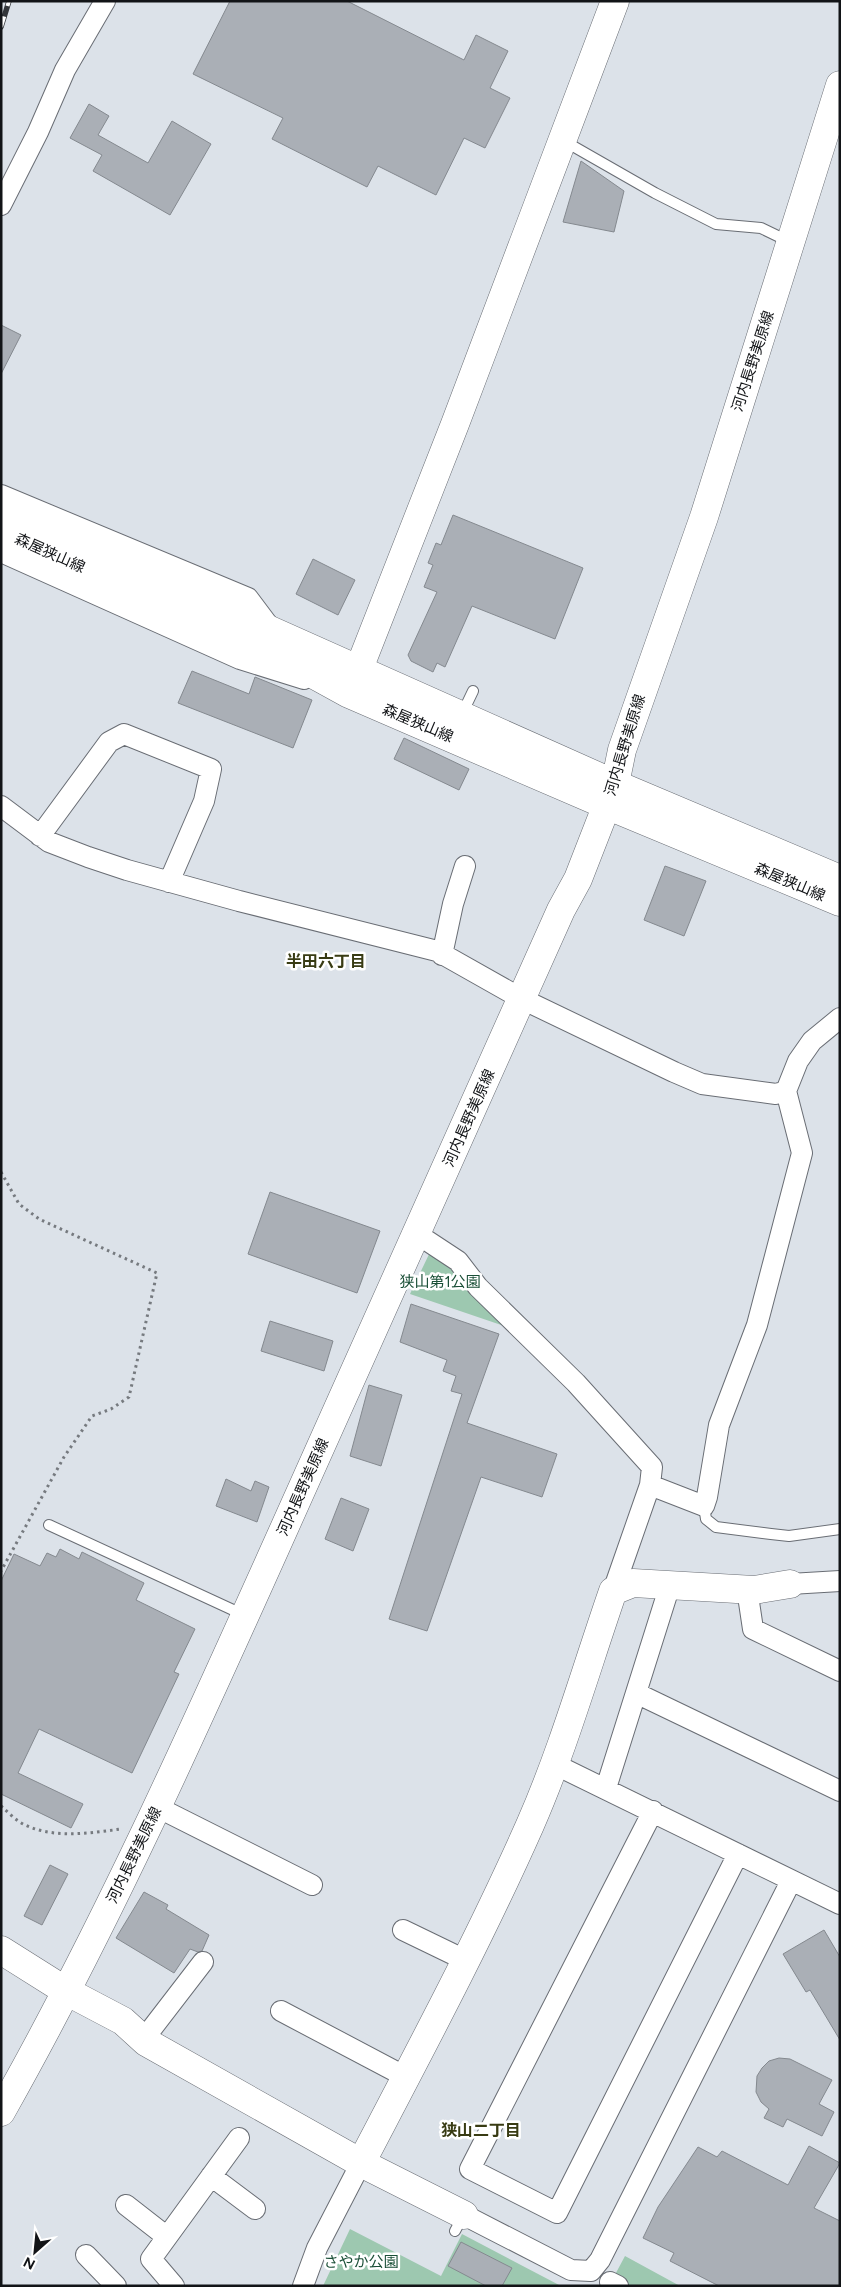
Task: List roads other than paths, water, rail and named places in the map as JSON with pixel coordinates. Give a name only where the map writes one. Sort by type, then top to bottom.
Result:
[{"type":"main road","points":[[349,694],[563,141],[615,1]]},
{"type":"main road","name":"河内長野美原線","points":[[1,2112],[96,1936],[157,1807],[417,1234],[561,910],[578,879],[610,794],[622,750],[704,517],[840,85]]},
{"type":"main road","name":"森屋狭山線","points":[[1,510],[20,540],[272,630],[359,668],[467,703],[610,794],[840,902]]},
{"type":"main road","name":"森屋狭山線","points":[[1,532],[258,644],[349,694],[610,794],[840,879]]},
{"type":"main road","points":[[361,2163],[465,1960],[530,1825],[554,1764],[613,1590],[633,1583],[747,1589],[790,1584]]},
{"type":"main road","points":[[1,1950],[66,1991],[123,2021],[143,2040],[361,2163],[459,2223]]},
{"type":"street","points":[[1,205],[38,132],[65,70],[105,1]]},
{"type":"street","points":[[1,494],[248,598],[272,630]]},
{"type":"street","points":[[40,836],[109,742],[124,734],[211,769],[204,801],[169,882]]},
{"type":"street","points":[[1,806],[49,842],[88,857],[169,882],[437,951],[522,1000],[702,1084],[776,1094],[786,1091]]},
{"type":"street","points":[[442,955],[453,904],[465,866]]},
{"type":"street","points":[[650,1485],[704,1506],[719,1425],[757,1325],[802,1153],[786,1091],[798,1061],[812,1041],[840,1018]]},
{"type":"street","points":[[417,1234],[458,1260],[478,1287],[576,1383],[652,1467],[650,1485],[613,1590]]},
{"type":"street","points":[[790,1584],[840,1581]]},
{"type":"street","points":[[606,1788],[670,1585]]},
{"type":"street","points":[[747,1589],[753,1629],[840,1671]]},
{"type":"street","points":[[636,1692],[840,1791]]},
{"type":"street","points":[[554,1764],[840,1904]]},
{"type":"street","points":[[157,1807],[312,1885]]},
{"type":"street","points":[[653,1811],[470,2169],[557,2214],[738,1854]]},
{"type":"street","points":[[459,2223],[571,2270],[590,2271],[600,2260],[791,1881]]},
{"type":"street","points":[[403,1930],[465,1960]]},
{"type":"street","points":[[143,2040],[203,1962]]},
{"type":"street","points":[[281,2011],[406,2077]]},
{"type":"street","points":[[174,2286],[151,2259],[239,2138]]},
{"type":"street","points":[[303,2286],[317,2248],[361,2163]]},
{"type":"street","points":[[211,2176],[255,2209]]},
{"type":"street","points":[[126,2205],[167,2237]]},
{"type":"street","points":[[86,2255],[116,2286]]},
{"type":"lane","points":[[563,141],[655,193],[716,224],[761,228],[790,242]]},
{"type":"lane","points":[[704,1506],[706,1519],[716,1527],[789,1536],[840,1529]]},
{"type":"lane","points":[[49,1525],[245,1615]]},
{"type":"railway","points":[[1,27],[9,1]]},
{"type":"district","name":"半田六丁目","points":[[326,961]]},
{"type":"district","name":"狭山二丁目","points":[[481,2130]]},
{"type":"park label","name":"狭山第1公園","points":[[440,1282]]},
{"type":"park label","name":"さやか公園","points":[[361,2262]]}]
